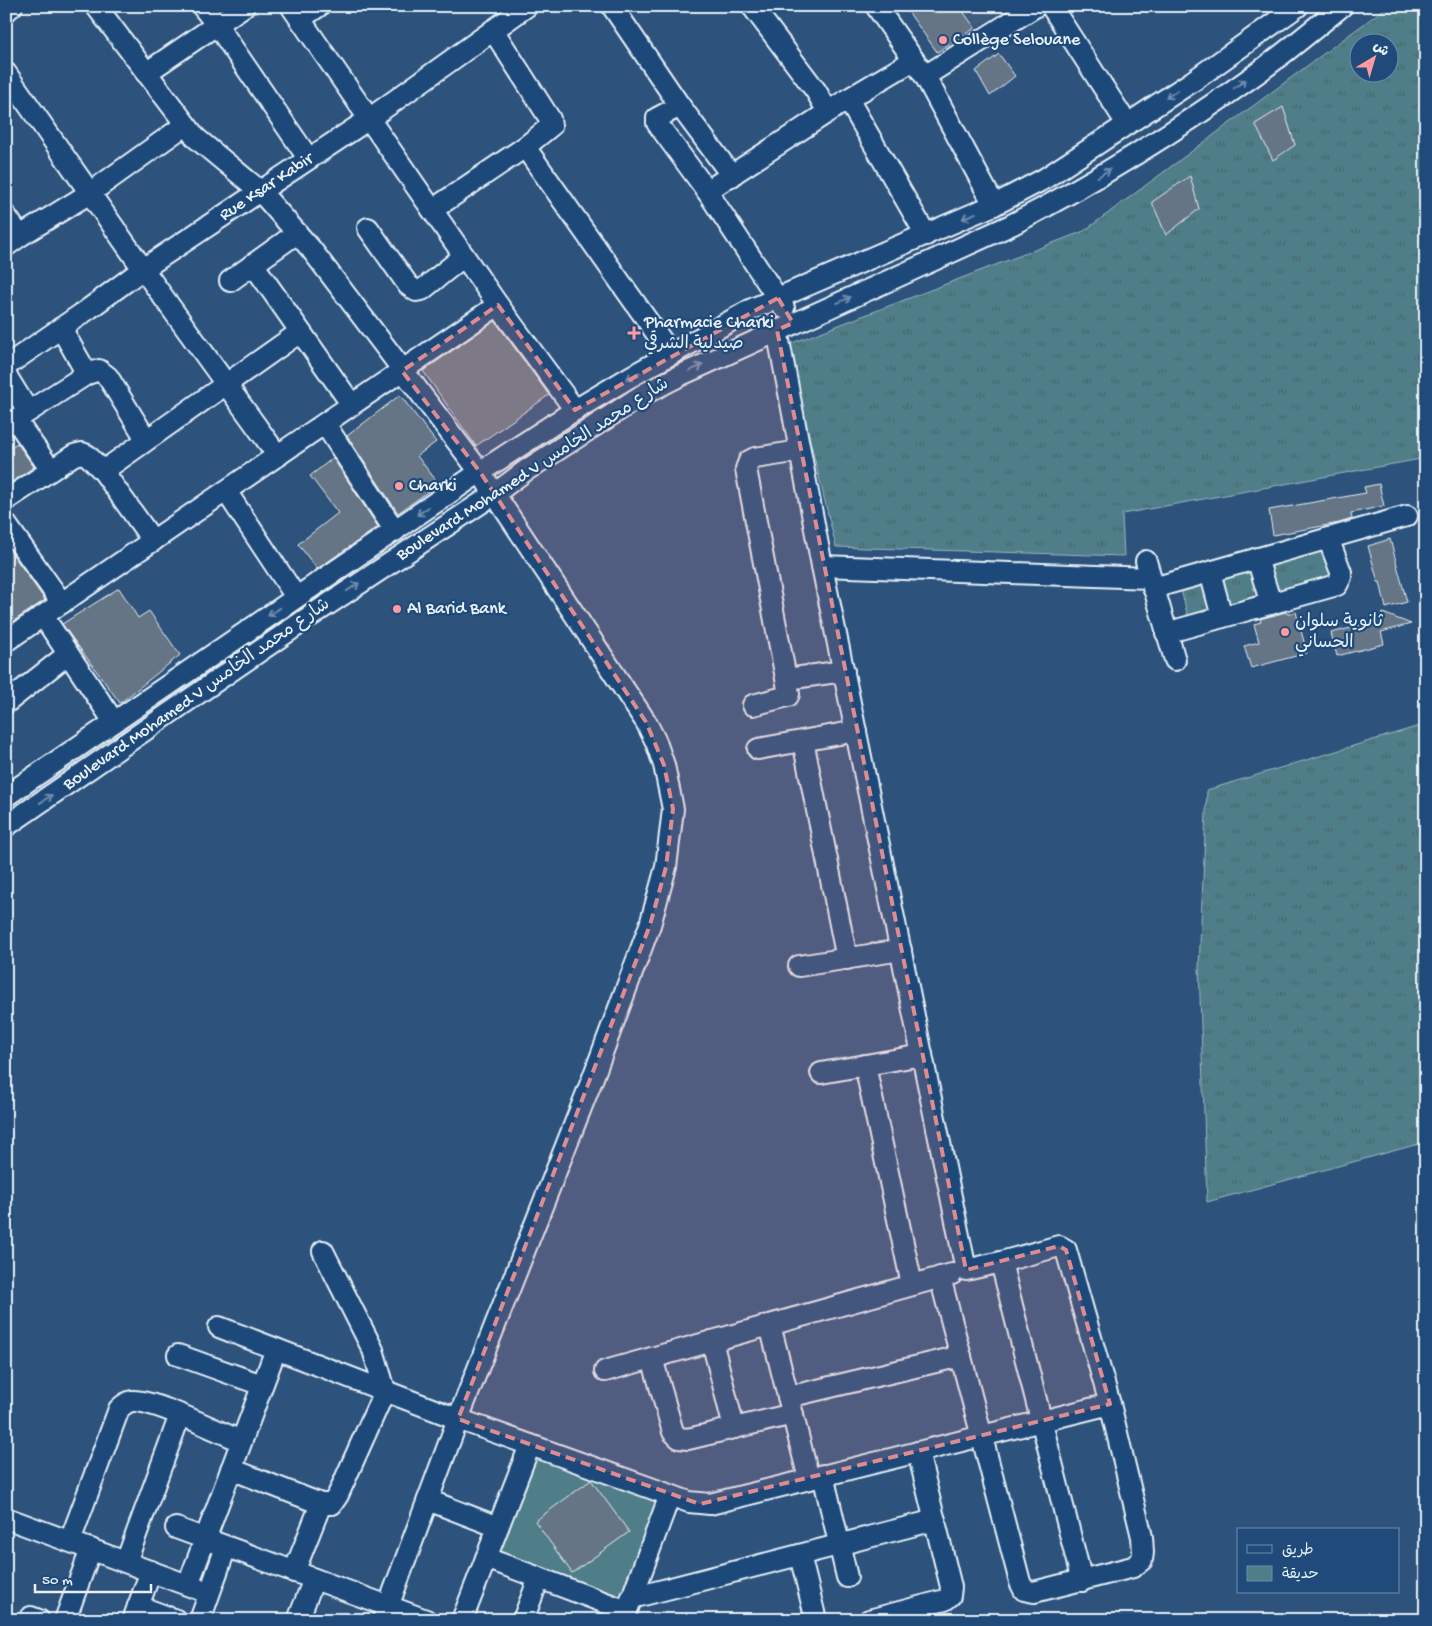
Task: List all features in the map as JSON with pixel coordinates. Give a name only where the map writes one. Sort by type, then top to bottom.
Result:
[{"type":"street","points":[[6,11],[12,6]]},
{"type":"street","points":[[96,6],[196,138],[260,190],[297,232],[480,472],[646,722],[656,742],[664,765],[673,809],[666,867],[650,925],[592,1080],[458,1418],[386,1613]]},
{"type":"street","points":[[202,6],[308,158]]},
{"type":"street","points":[[146,74],[244,6]]},
{"type":"street","points":[[319,6],[295,13],[498,305],[575,410]]},
{"type":"street","name":"Rue Ksar Kabir","points":[[6,366],[143,268],[369,119],[527,6]]},
{"type":"street","points":[[612,6],[680,106],[732,176]]},
{"type":"street","points":[[752,6],[816,91],[828,112]]},
{"type":"street","points":[[876,6],[920,68],[994,206]]},
{"type":"street","points":[[707,191],[848,99],[920,68],[1036,6]]},
{"type":"street","points":[[1051,6],[1127,124]]},
{"type":"street","name":"Boulevard Mohamed V شارع محمد الخامس","points":[[6,796],[480,472],[575,410],[752,309],[994,206],[1044,179],[1193,81],[1298,6]]},
{"type":"street","name":"Boulevard Mohamed V شارع محمد الخامس","points":[[6,826],[312,615],[525,471],[644,394],[681,374],[1011,225],[1063,198],[1185,123],[1257,73],[1342,6]]},
{"type":"street","points":[[432,210],[525,147],[551,126],[551,122],[493,30]]},
{"type":"street","points":[[6,73],[278,456]]},
{"type":"street","points":[[848,99],[926,235]]},
{"type":"street","points":[[680,106],[657,118],[656,123],[707,191],[778,298],[785,327],[800,451],[822,566],[966,1270]]},
{"type":"street","points":[[6,216],[13,241],[90,193],[185,125]]},
{"type":"street","points":[[525,147],[671,354]]},
{"type":"street","points":[[368,228],[408,286],[416,291],[422,290],[464,256]]},
{"type":"street","points":[[230,281],[297,232]]},
{"type":"street","points":[[253,264],[352,405]]},
{"type":"street","points":[[6,641],[498,305]]},
{"type":"street","points":[[61,328],[87,374]]},
{"type":"street","points":[[103,471],[300,332]]},
{"type":"street","points":[[16,419],[87,374],[99,370],[106,374],[146,439]]},
{"type":"street","points":[[6,375],[16,419],[51,470]]},
{"type":"street","points":[[324,424],[395,531]]},
{"type":"street","points":[[753,705],[789,695],[746,469],[749,462],[755,458],[800,451]]},
{"type":"street","points":[[6,500],[74,455],[82,453],[87,455],[103,471],[153,541]]},
{"type":"street","points":[[226,491],[296,597]]},
{"type":"street","points":[[822,566],[1150,575],[1210,572],[1407,516]]},
{"type":"street","points":[[6,524],[62,604]]},
{"type":"street","points":[[1166,633],[1337,585],[1342,576],[1328,538]]},
{"type":"street","points":[[1257,558],[1271,604]]},
{"type":"street","points":[[1210,572],[1222,617]]},
{"type":"street","points":[[1150,575],[1174,660]]},
{"type":"street","points":[[43,616],[114,722]]},
{"type":"street","points":[[6,704],[68,654]]},
{"type":"street","points":[[787,680],[844,671]]},
{"type":"street","points":[[758,749],[856,732]]},
{"type":"street","points":[[803,741],[847,959]]},
{"type":"street","points":[[799,966],[901,950]]},
{"type":"street","points":[[821,1073],[922,1055]]},
{"type":"street","points":[[865,1065],[912,1285]]},
{"type":"street","points":[[605,1371],[940,1277],[1059,1246],[1066,1250],[1110,1404],[1142,1537],[1144,1552],[1142,1560],[1134,1567],[1034,1592],[1024,1590],[1020,1582],[940,1277]]},
{"type":"street","points":[[231,1469],[321,1504],[332,1504],[384,1390],[373,1350],[323,1251]]},
{"type":"street","points":[[1002,1262],[1082,1581]]},
{"type":"street","points":[[770,1325],[790,1405],[839,1544],[847,1577]]},
{"type":"street","points":[[219,1327],[670,1496],[690,1502],[710,1504],[1110,1404]]},
{"type":"street","points":[[712,1341],[734,1428]]},
{"type":"street","points":[[188,1585],[276,1349]]},
{"type":"street","points":[[178,1355],[262,1385]]},
{"type":"street","points":[[652,1358],[675,1435],[679,1438],[688,1439],[734,1428],[790,1405],[960,1356]]},
{"type":"street","points":[[70,1541],[118,1408],[126,1403],[134,1401],[147,1403],[242,1441]]},
{"type":"street","points":[[126,1562],[180,1415]]},
{"type":"street","points":[[462,1620],[530,1444]]},
{"type":"street","points":[[869,1620],[945,1600],[950,1596],[951,1587],[918,1452]]},
{"type":"street","points":[[627,1610],[670,1496]]},
{"type":"street","points":[[428,1500],[498,1527]]},
{"type":"street","points":[[294,1572],[321,1504]]},
{"type":"street","points":[[6,1518],[209,1593]]},
{"type":"street","points":[[486,1558],[627,1610],[800,1555],[935,1520]]},
{"type":"street","points":[[176,1528],[314,1580],[386,1613],[426,1620]]},
{"type":"street","points":[[200,1620],[226,1547]]},
{"type":"street","points":[[65,1620],[91,1550]]},
{"type":"street","points":[[800,1555],[816,1620]]},
{"type":"street","points":[[150,1572],[135,1613],[176,1620]]},
{"type":"street","points":[[523,1620],[539,1578]]},
{"type":"street","points":[[298,1620],[314,1580]]},
{"type":"highlighted area","points":[[778,298],[793,323],[777,330],[966,1270],[1059,1246],[1066,1250],[1110,1404],[700,1504],[458,1419],[650,925],[666,867],[673,809],[664,765],[646,722],[480,472],[402,371],[498,305],[575,410]]},
{"type":"shaded area","name":"Collège Selouane","points":[[904,6],[1011,6],[937,52]]},
{"type":"green space","points":[[1388,6],[1426,6],[1426,458],[1122,514],[1124,556],[836,547],[787,345],[1084,231],[1350,34],[1350,82],[1400,82],[1400,32],[1353,32]]},
{"type":"green space","points":[[1324,544],[1334,580],[1274,597],[1263,562]]},
{"type":"green space","points":[[1254,563],[1265,599],[1226,610],[1215,574]]},
{"type":"green space","points":[[1207,579],[1217,614],[1189,621],[1180,586]]},
{"type":"green space","points":[[1426,724],[1426,1142],[1207,1202],[1199,967],[1207,790]]},
{"type":"green space","points":[[534,1453],[662,1501],[622,1606],[495,1557]]},
{"type":"building","name":"Collège Selouane","points":[[904,6],[959,6],[975,28],[937,52]]},
{"type":"building","points":[[999,54],[1015,76],[990,96],[976,71]]},
{"type":"building","points":[[1283,107],[1295,145],[1273,160],[1255,124]]},
{"type":"building","points":[[1190,176],[1199,209],[1166,235],[1152,202]]},
{"type":"building","points":[[495,321],[549,395],[476,446],[423,371]]},
{"type":"building","points":[[400,395],[436,442],[417,456],[439,484],[398,513],[347,436]]},
{"type":"building","points":[[17,443],[34,467],[6,486],[6,450]]},
{"type":"building","points":[[333,458],[378,527],[317,569],[298,544],[338,513],[310,476]]},
{"type":"building","points":[[1379,484],[1384,506],[1351,513],[1352,519],[1339,523],[1273,535],[1269,510],[1366,493],[1364,487]]},
{"type":"building","points":[[1390,539],[1407,602],[1386,608],[1368,546]]},
{"type":"building","points":[[6,545],[45,600],[6,626]]},
{"type":"building","points":[[119,588],[138,618],[149,611],[180,655],[120,703],[62,624]]},
{"type":"building","points":[[1286,612],[1287,614],[1296,612],[1307,653],[1251,668],[1244,646],[1259,642],[1254,624],[1261,622],[1260,619]]},
{"type":"building","points":[[1383,613],[1411,624],[1381,632],[1384,644],[1337,656],[1331,633],[1378,621]]},
{"type":"building","points":[[591,1480],[629,1532],[572,1573],[535,1521]]},
{"type":"place","name":"Collège Selouane","points":[[943,40]]},
{"type":"place","name":"Pharmacie Charki صيدلية الشرقي","points":[[634,333]]},
{"type":"place","name":"Charki","points":[[399,486]]},
{"type":"place","name":"Al Barid Bank","points":[[397,609]]},
{"type":"place","name":"ثانوية سلوان الحساني","points":[[1285,632]]}]
